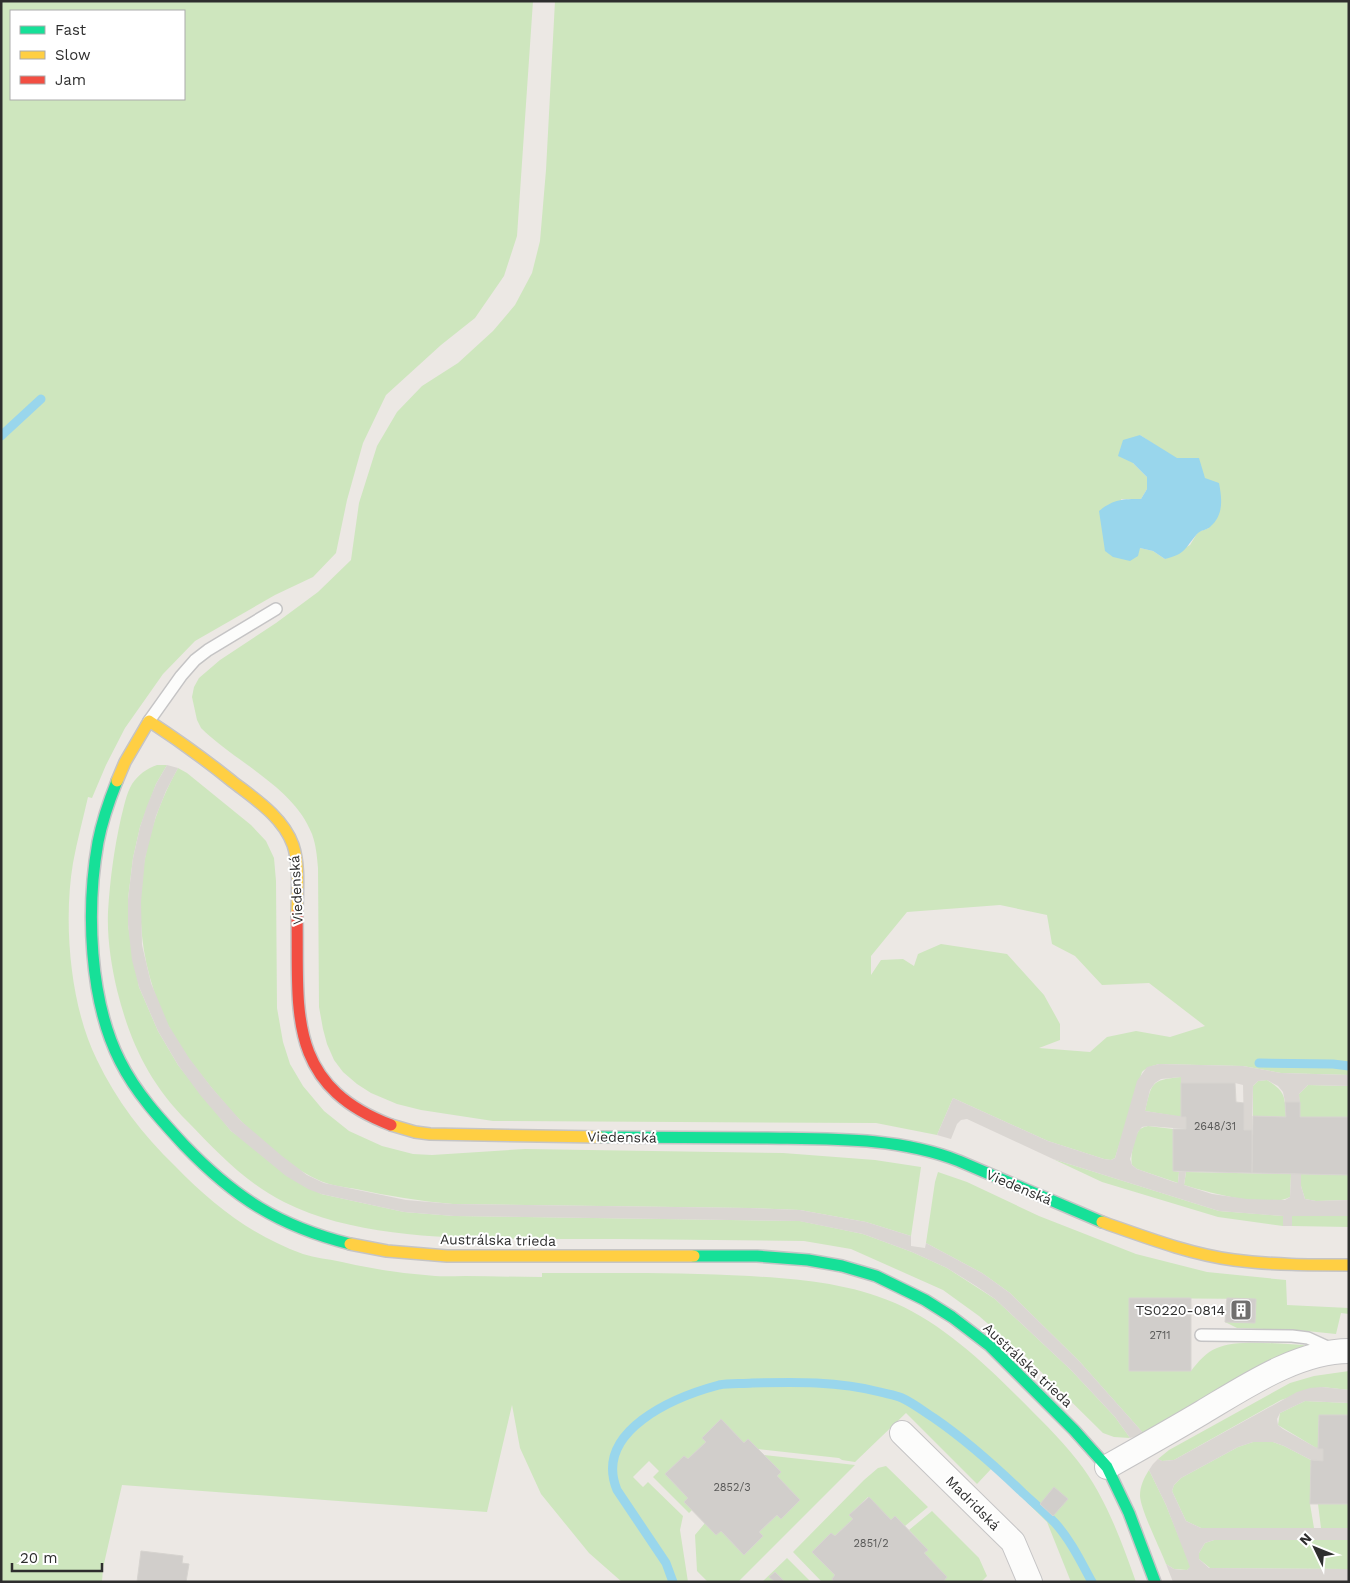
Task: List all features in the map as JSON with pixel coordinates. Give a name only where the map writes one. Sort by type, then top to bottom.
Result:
[{"type":"street","name":"Viedenská","points":[[149,721],[198,754],[265,807],[286,832],[295,853],[297,874],[298,1008],[303,1036],[309,1054],[319,1073],[334,1092],[360,1112],[389,1125],[417,1132],[457,1135],[817,1139],[882,1142],[910,1146],[936,1152],[1095,1220],[1170,1246],[1233,1260],[1289,1265],[1349,1265]]},
{"type":"street","name":"Austrálska trieda","points":[[149,721],[118,776],[109,799],[100,833],[94,877],[91,924],[95,969],[104,1016],[118,1058],[136,1089],[166,1126],[206,1168],[241,1198],[282,1222],[320,1236],[387,1251],[452,1256],[757,1256],[808,1260],[842,1266],[876,1276],[952,1316],[990,1346],[1074,1430],[1107,1466],[1129,1514],[1156,1582]]},
{"type":"street","points":[[1107,1466],[1143,1447],[1263,1376],[1300,1361],[1342,1351]]},
{"type":"street","name":"Madridská","points":[[902,1433],[1013,1542],[1030,1582]]},
{"type":"lane","points":[[149,721],[181,676],[195,660],[208,650],[276,609]]},
{"type":"lane","points":[[1201,1334],[1292,1336],[1308,1338],[1342,1351]]},
{"type":"green space","points":[[1,1],[533,1],[517,236],[504,276],[475,318],[441,345],[386,395],[363,443],[347,500],[336,553],[313,577],[275,595],[195,641],[163,674],[125,728],[92,798],[88,797],[73,863],[70,886],[69,937],[75,989],[80,1015],[88,1038],[104,1075],[122,1103],[141,1129],[175,1166],[204,1194],[234,1218],[266,1238],[303,1254],[383,1270],[435,1276],[542,1277],[542,1273],[646,1273],[787,1279],[842,1286],[895,1303],[929,1321],[975,1356],[1056,1435],[1096,1488],[1118,1534],[1136,1582],[1071,1582],[1047,1522],[992,1468],[977,1484],[906,1413],[855,1462],[839,1458],[758,1449],[748,1439],[744,1443],[721,1419],[702,1438],[706,1442],[688,1459],[684,1456],[665,1474],[688,1498],[684,1502],[692,1510],[689,1513],[653,1477],[659,1471],[649,1461],[633,1477],[643,1487],[648,1482],[683,1516],[680,1530],[688,1582],[622,1582],[589,1553],[541,1494],[520,1448],[512,1405],[487,1512],[122,1485],[103,1568],[102,1582],[1,1582]]},
{"type":"green space","points":[[555,1],[1349,1],[1349,1075],[1281,1073],[1243,1066],[1159,1064],[1152,1066],[1142,1072],[1115,1158],[1111,1160],[1048,1141],[953,1098],[937,1135],[876,1123],[493,1121],[421,1110],[397,1104],[371,1093],[343,1072],[334,1060],[327,1044],[319,1007],[318,868],[312,834],[292,802],[201,728],[197,720],[192,697],[194,687],[199,678],[220,660],[276,623],[318,592],[351,560],[359,503],[377,446],[397,412],[422,386],[458,363],[493,331],[515,305],[532,273],[540,241],[546,170]],"holes":[[[1140,435],[1205,478],[1209,528],[1198,532],[1190,545],[1165,559],[1153,551],[1140,548],[1121,499],[1141,499],[1147,489],[1147,477],[1133,463]],[[1000,905],[1047,915],[1052,944],[1075,956],[1102,985],[1149,983],[1205,1026],[1170,1037],[1136,1031],[1107,1037],[1090,1052],[1039,1048],[1060,1040],[1060,1024],[1044,995],[1007,954],[941,944],[918,954],[914,966],[903,959],[881,960],[871,975],[871,956],[907,912]]]},
{"type":"green space","points":[[157,765],[167,765],[156,784],[140,827],[133,858],[128,899],[128,925],[139,987],[158,1031],[178,1065],[231,1131],[321,1194],[404,1212],[454,1216],[800,1221],[863,1234],[912,1252],[947,1268],[995,1299],[1071,1370],[1115,1417],[1130,1438],[1114,1437],[1103,1433],[1025,1356],[979,1316],[943,1290],[851,1249],[804,1241],[497,1239],[423,1236],[350,1225],[316,1215],[284,1202],[257,1186],[210,1144],[162,1092],[135,1044],[117,990],[108,932],[110,888],[116,841],[130,788],[140,775]]},
{"type":"green space","points":[[178,768],[187,773],[251,825],[266,841],[274,858],[276,881],[277,1008],[283,1042],[290,1064],[303,1086],[324,1111],[349,1131],[382,1146],[413,1154],[432,1155],[525,1149],[783,1153],[875,1160],[921,1167],[911,1236],[866,1222],[800,1210],[440,1203],[331,1184],[323,1182],[297,1168],[246,1126],[210,1086],[174,1036],[155,993],[146,961],[141,928],[141,895],[144,863],[152,830],[163,799]]},
{"type":"green space","points":[[1181,1077],[1181,1117],[1145,1111],[1149,1094],[1154,1085],[1163,1080]]},
{"type":"green space","points":[[1267,1080],[1281,1091],[1286,1117],[1253,1116],[1253,1086],[1258,1081]]},
{"type":"green space","points":[[1308,1085],[1349,1086],[1349,1117],[1300,1117],[1299,1094]]},
{"type":"green space","points":[[1148,1126],[1173,1129],[1173,1171],[1179,1172],[1178,1183],[1137,1169],[1132,1165],[1132,1153],[1137,1135],[1141,1129]]},
{"type":"green space","points":[[1053,1159],[1219,1211],[1284,1216],[1283,1226],[1218,1217],[1102,1182]]},
{"type":"green space","points":[[938,1172],[967,1182],[1039,1216],[1136,1254],[1207,1272],[1286,1280],[1287,1305],[1349,1308],[1349,1314],[1341,1313],[1336,1334],[1297,1330],[1237,1328],[1225,1322],[1254,1322],[1255,1299],[1129,1298],[1129,1371],[1191,1371],[1209,1352],[1225,1345],[1271,1343],[1303,1345],[1307,1347],[1144,1434],[1080,1362],[1010,1293],[982,1273],[926,1243]]},
{"type":"green space","points":[[1186,1172],[1291,1174],[1290,1197],[1267,1201],[1207,1192],[1184,1185]]},
{"type":"green space","points":[[1301,1174],[1349,1175],[1349,1200],[1316,1201],[1305,1199],[1301,1186]]},
{"type":"green space","points":[[1292,1216],[1349,1216],[1349,1227],[1292,1226]]},
{"type":"green space","points":[[1349,1371],[1349,1390],[1322,1387],[1281,1400],[1174,1460],[1162,1461],[1158,1459],[1169,1450],[1290,1383],[1314,1376]]},
{"type":"green space","points":[[1305,1401],[1349,1403],[1349,1415],[1319,1415],[1318,1449],[1278,1425],[1280,1413]]},
{"type":"green space","points":[[1253,1442],[1273,1442],[1311,1460],[1310,1504],[1314,1528],[1201,1528],[1186,1521],[1172,1491],[1174,1485],[1181,1478],[1238,1447]]},
{"type":"green space","points":[[764,1455],[855,1465],[738,1582],[708,1582],[697,1571],[695,1535],[705,1523],[721,1531],[744,1555],[763,1536],[759,1532],[777,1515],[800,1500],[777,1476],[781,1472]]},
{"type":"green space","points":[[886,1466],[928,1507],[905,1526],[895,1516],[891,1520],[868,1497],[849,1515],[853,1519],[835,1536],[831,1533],[813,1552],[835,1575],[832,1579],[834,1582],[822,1582],[793,1552],[864,1480],[878,1468]]},
{"type":"green space","points":[[1149,1470],[1166,1505],[1191,1567],[1187,1570],[1174,1569],[1166,1564],[1147,1520],[1140,1496],[1143,1482]]},
{"type":"green space","points":[[1318,1504],[1349,1504],[1349,1528],[1321,1528]]},
{"type":"green space","points":[[932,1511],[979,1558],[987,1576],[981,1582],[943,1582],[947,1577],[924,1553],[928,1550],[909,1530]]},
{"type":"green space","points":[[1214,1540],[1349,1540],[1349,1569],[1210,1568],[1199,1559],[1199,1553],[1205,1543]]},
{"type":"green space","points":[[787,1558],[811,1582],[762,1582]]},
{"type":"shaded area","points":[[167,765],[178,768],[156,816],[145,859],[141,902],[142,945],[151,983],[169,1026],[189,1058],[212,1088],[241,1121],[307,1175],[324,1183],[406,1200],[453,1204],[800,1210],[866,1222],[911,1236],[911,1246],[925,1248],[926,1243],[982,1273],[1010,1293],[1080,1362],[1144,1434],[1130,1438],[1115,1417],[1071,1370],[995,1299],[947,1268],[912,1252],[863,1234],[799,1221],[454,1216],[404,1212],[321,1194],[286,1176],[231,1131],[201,1096],[178,1065],[158,1031],[139,987],[132,960],[128,925],[128,899],[133,858],[147,806],[156,784]]},
{"type":"shaded area","points":[[1159,1064],[1243,1066],[1281,1073],[1349,1075],[1349,1086],[1308,1085],[1299,1094],[1300,1102],[1285,1102],[1283,1092],[1278,1086],[1267,1080],[1258,1081],[1253,1086],[1252,1130],[1244,1130],[1243,1085],[1235,1083],[1181,1083],[1181,1077],[1161,1079],[1150,1090],[1145,1111],[1186,1117],[1186,1129],[1142,1127],[1138,1132],[1130,1159],[1132,1165],[1137,1169],[1174,1182],[1178,1183],[1179,1172],[1186,1172],[1184,1185],[1212,1194],[1247,1199],[1285,1200],[1290,1197],[1291,1174],[1301,1174],[1301,1186],[1305,1199],[1316,1201],[1349,1200],[1349,1216],[1292,1216],[1292,1226],[1283,1226],[1283,1216],[1219,1211],[1053,1159],[967,1119],[961,1120],[957,1124],[951,1139],[937,1135],[953,1098],[1048,1141],[1111,1160],[1115,1158],[1137,1081],[1147,1067]]},
{"type":"shaded area","points":[[1322,1387],[1349,1390],[1349,1403],[1305,1401],[1280,1413],[1277,1419],[1278,1425],[1283,1429],[1315,1447],[1323,1449],[1323,1461],[1311,1460],[1273,1442],[1253,1442],[1238,1447],[1181,1478],[1174,1485],[1172,1491],[1186,1521],[1201,1528],[1349,1528],[1349,1540],[1214,1540],[1205,1543],[1199,1553],[1199,1559],[1209,1568],[1349,1569],[1349,1582],[1173,1582],[1166,1564],[1174,1569],[1181,1570],[1187,1570],[1190,1567],[1166,1505],[1149,1470],[1153,1464],[1158,1459],[1162,1461],[1174,1460],[1297,1392]]},
{"type":"water","points":[[1140,435],[1177,458],[1199,458],[1205,478],[1219,483],[1221,506],[1215,522],[1209,528],[1198,533],[1181,553],[1165,559],[1153,551],[1140,548],[1138,556],[1130,561],[1113,557],[1105,551],[1099,511],[1118,500],[1141,499],[1147,489],[1147,477],[1133,463],[1118,456],[1123,440]]},
{"type":"building","points":[[1181,1083],[1235,1083],[1236,1102],[1244,1103],[1244,1130],[1252,1130],[1252,1173],[1173,1171],[1173,1129],[1186,1129],[1186,1117],[1181,1117]]},
{"type":"building","points":[[1285,1102],[1300,1102],[1300,1117],[1349,1117],[1349,1175],[1252,1173],[1253,1116],[1286,1117]]},
{"type":"building","points":[[1129,1298],[1191,1298],[1191,1371],[1129,1371]]},
{"type":"building","name":"TS0220-0814","points":[[1227,1298],[1256,1299],[1255,1323],[1225,1322]]},
{"type":"building","points":[[1319,1415],[1349,1415],[1349,1504],[1310,1504],[1311,1460],[1323,1461],[1323,1449],[1318,1449]]},
{"type":"building","points":[[721,1419],[744,1443],[748,1439],[781,1472],[777,1476],[800,1500],[781,1519],[777,1515],[759,1532],[763,1536],[744,1555],[721,1531],[716,1535],[684,1502],[688,1498],[665,1474],[684,1456],[688,1459],[706,1442],[702,1438]]},
{"type":"building","points":[[1054,1487],[1068,1499],[1053,1516],[1040,1504]]},
{"type":"building","points":[[869,1497],[891,1520],[895,1516],[928,1550],[924,1553],[947,1577],[943,1582],[834,1582],[832,1579],[835,1575],[812,1552],[831,1533],[835,1536],[853,1519],[849,1515]]},
{"type":"building","points":[[141,1551],[183,1556],[182,1563],[189,1564],[186,1582],[137,1582]]},
{"type":"building","points":[[775,1572],[785,1582],[775,1582],[769,1577]]},
{"type":"waterway","points":[[1,436],[41,399]]},
{"type":"waterway","points":[[1259,1063],[1349,1066]]},
{"type":"waterway","points":[[673,1582],[666,1563],[617,1490],[613,1469],[616,1450],[627,1434],[642,1420],[681,1398],[723,1384],[784,1382],[832,1384],[864,1388],[899,1397],[914,1405],[969,1444],[1048,1516],[1066,1537],[1092,1582]]},
{"type":"traffic: fast","points":[[117,781],[106,811],[98,842],[94,868],[92,925],[96,983],[102,1010],[110,1037],[126,1073],[157,1115],[184,1145],[203,1164],[240,1195],[280,1219],[325,1237],[350,1244]]},
{"type":"traffic: fast","points":[[599,1137],[840,1139],[889,1143],[936,1153],[959,1161],[1102,1222]]},
{"type":"traffic: fast","points":[[694,1256],[757,1256],[808,1260],[842,1266],[876,1276],[925,1300],[952,1317],[990,1346],[1074,1430],[1107,1467],[1129,1513],[1155,1582]]},
{"type":"traffic: slow","points":[[117,781],[125,762],[149,721],[202,758],[268,809],[288,835],[293,845],[297,862],[297,914]]},
{"type":"traffic: slow","points":[[391,1125],[430,1134],[599,1137]]},
{"type":"traffic: slow","points":[[1102,1222],[1167,1244],[1217,1257],[1277,1264],[1349,1265]]},
{"type":"traffic: slow","points":[[350,1244],[387,1251],[447,1256],[694,1256]]},
{"type":"traffic: jam","points":[[297,914],[299,1012],[305,1040],[315,1065],[331,1088],[356,1108],[391,1125]]},
{"type":"place","name":"TS0220-0814","points":[[1241,1310]]}]
